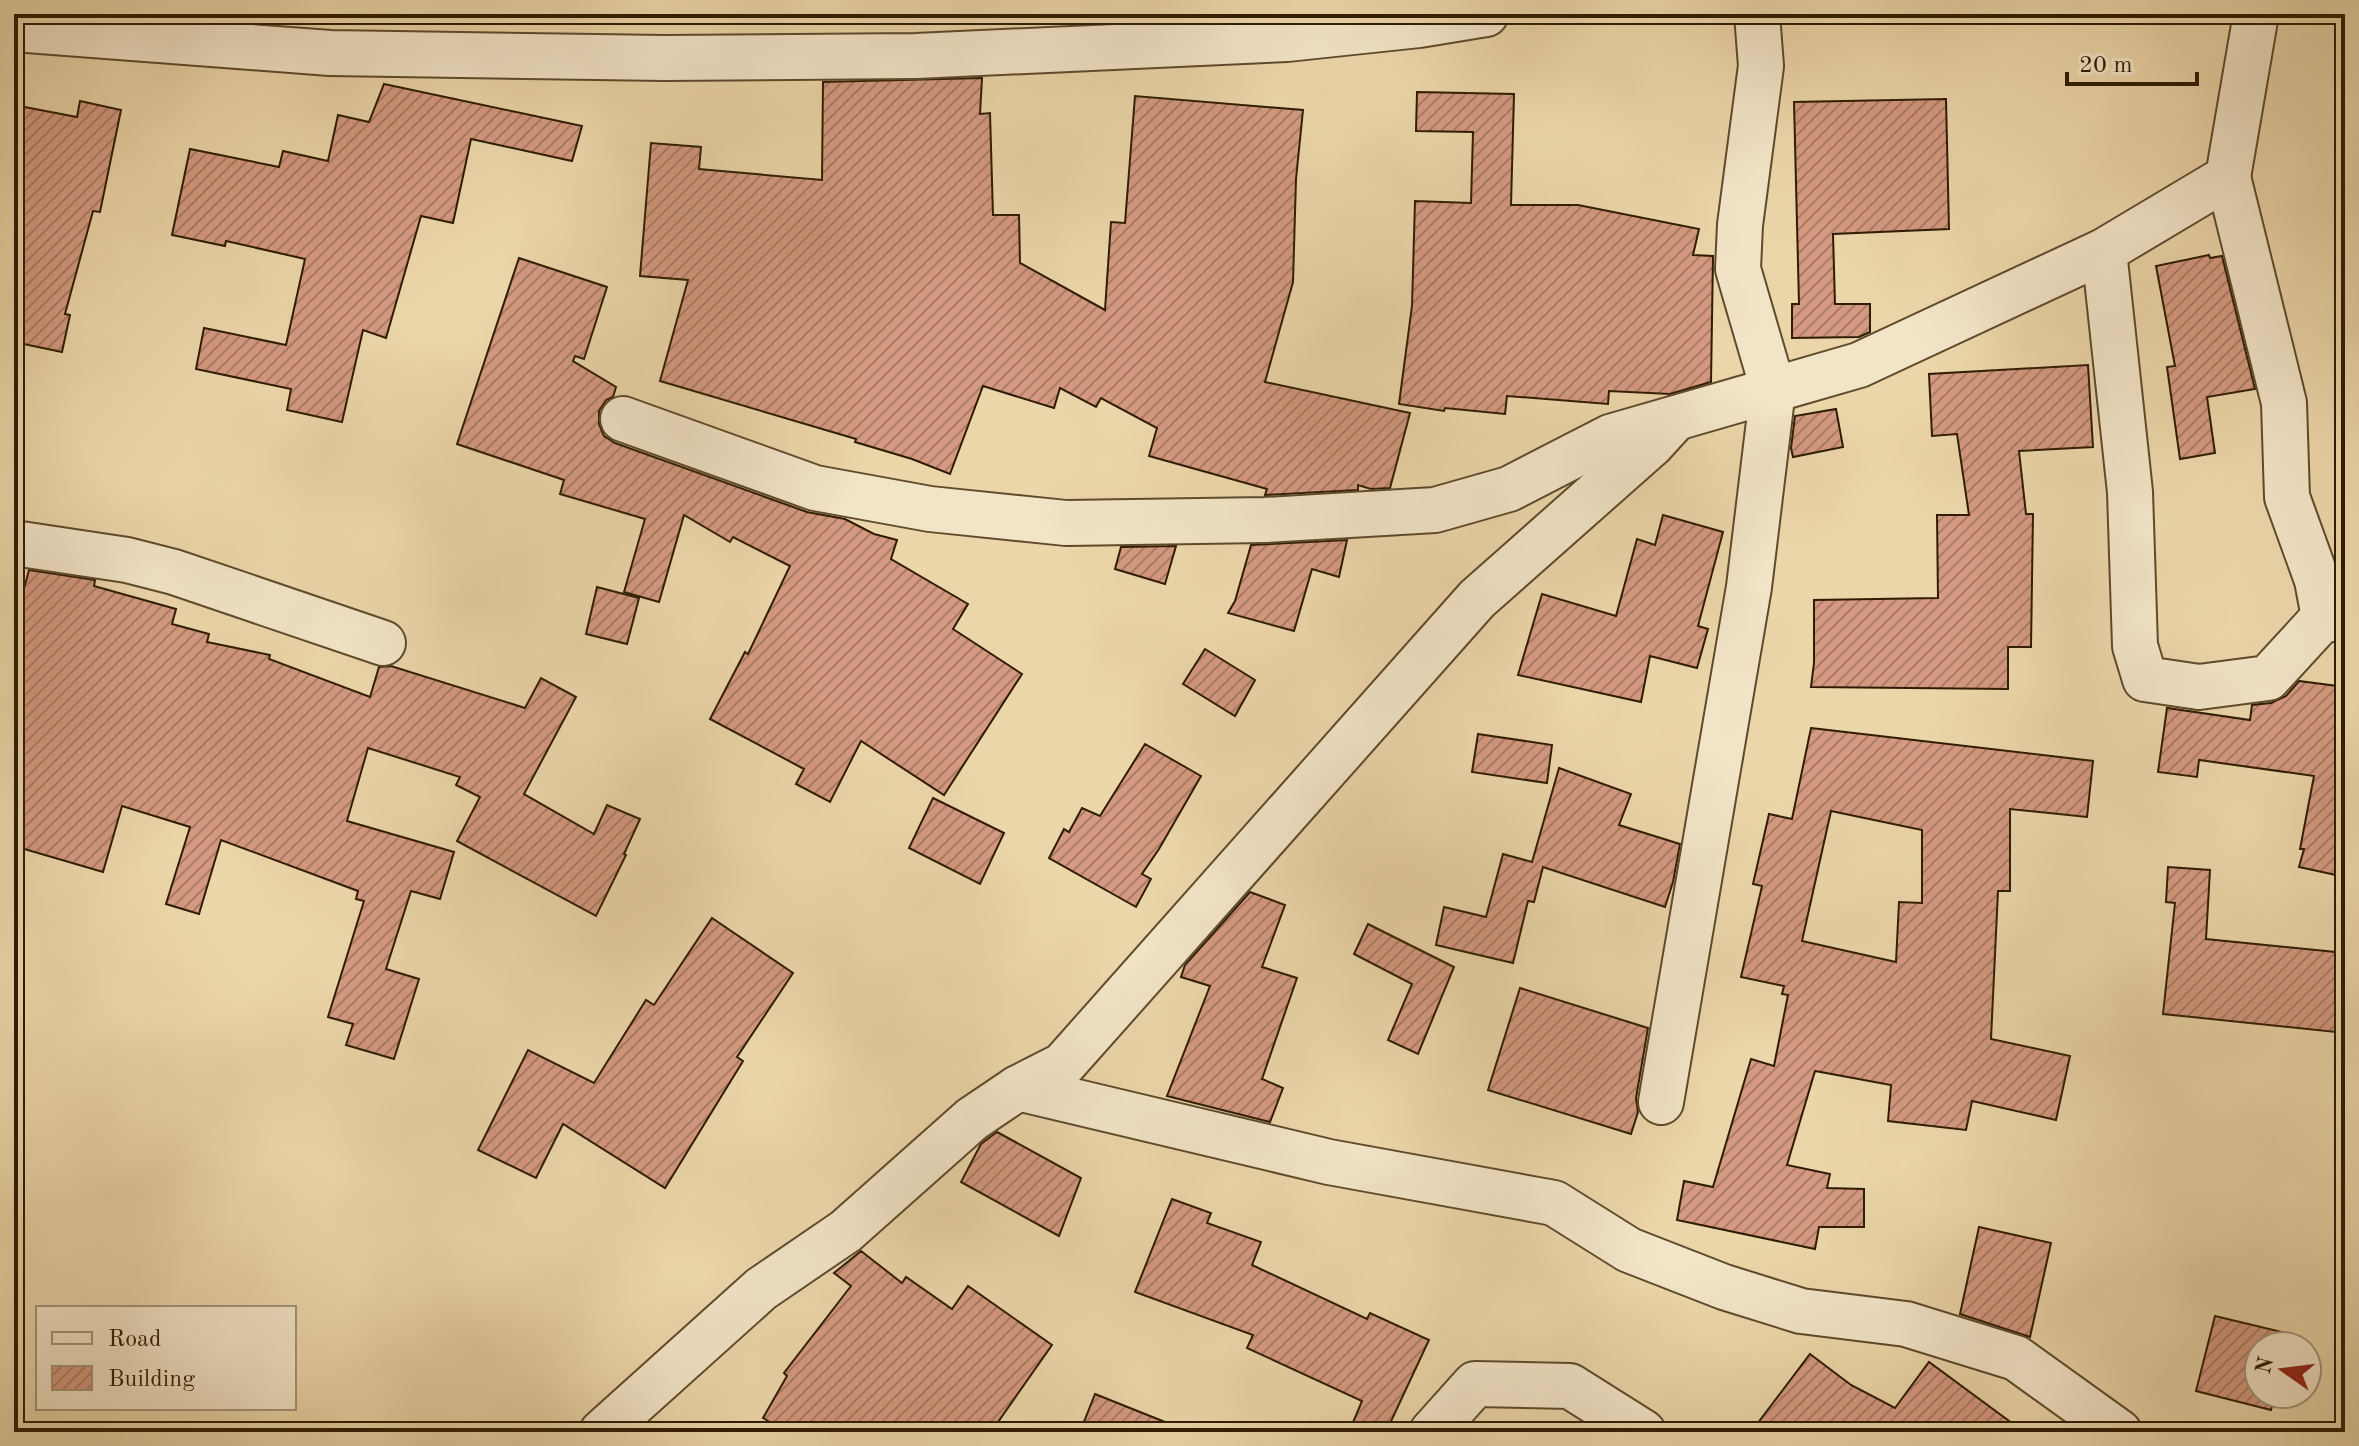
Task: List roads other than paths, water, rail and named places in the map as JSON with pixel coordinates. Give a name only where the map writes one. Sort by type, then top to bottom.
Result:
[{"type":"street","points":[[14,29],[330,53],[712,58],[916,56],[1287,39],[1419,25],[1486,14]]},
{"type":"street","points":[[2104,251],[2130,492],[2135,646],[2145,679],[2199,687],[2268,678],[2335,619],[2317,580],[2287,497],[2284,403],[2228,177],[2256,14]]},
{"type":"street","points":[[1661,1102],[1749,587],[1773,389],[1738,269],[1740,225],[1761,66],[1750,21]]},
{"type":"street","points":[[623,419],[815,488],[930,509],[1066,523],[1265,520],[1435,510],[1509,489],[1610,437],[1859,365],[2104,251],[2228,177]]},
{"type":"street","points":[[602,1432],[761,1289],[846,1231],[962,1128],[1018,1088],[1063,1065],[1477,599],[1652,444],[1673,421]]},
{"type":"street","points":[[14,543],[151,566],[383,643]]},
{"type":"street","points":[[1018,1088],[1329,1162],[1554,1203],[1629,1250],[1724,1287],[1801,1311],[1906,1324],[2016,1358],[2119,1432]]},
{"type":"street","points":[[1432,1432],[1475,1384],[1570,1386],[1643,1432]]}]
